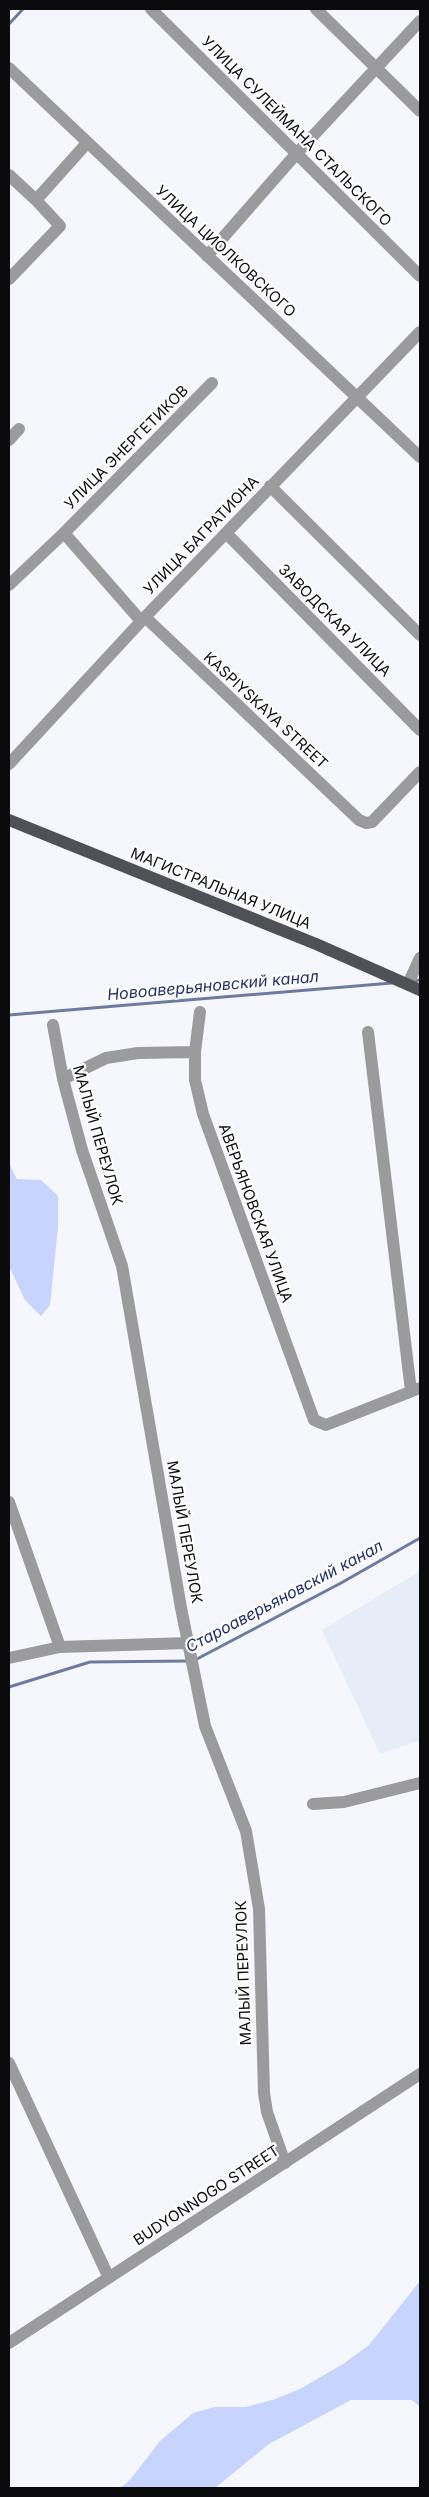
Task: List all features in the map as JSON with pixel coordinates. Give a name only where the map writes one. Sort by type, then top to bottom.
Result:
[{"type":"main road","name":"МАГИСТРАЛЬНАЯ УЛИЦА","points":[[9,820],[420,990]]},
{"type":"street","name":"УЛИЦА СУЛЕЙМАНА СТАЛЬСКОГО","points":[[150,9],[420,276]]},
{"type":"street","points":[[316,9],[420,111]]},
{"type":"street","points":[[207,256],[297,153],[420,21]]},
{"type":"street","name":"УЛИЦА ЦИОЛКОВСКОГО","points":[[9,68],[420,457]]},
{"type":"street","points":[[36,200],[87,143]]},
{"type":"street","points":[[9,175],[60,226],[9,278]]},
{"type":"street","name":"УЛИЦА БАГРАТИОНА","points":[[9,764],[143,619],[420,332]]},
{"type":"street","name":"УЛИЦА ЭНЕРГЕТИКОВ","points":[[9,585],[64,533],[212,384]]},
{"type":"street","points":[[9,440],[19,429]]},
{"type":"street","points":[[270,486],[420,635]]},
{"type":"street","name":"УЛИЦА ЭНЕРГЕТИКОВ","points":[[64,533],[143,619]]},
{"type":"street","name":"ЗАВОДСКАЯ УЛИЦА","points":[[226,533],[420,730]]},
{"type":"street","name":"KASPIYSKAYA STREET","points":[[143,619],[359,820],[366,823],[372,822],[420,772]]},
{"type":"street","points":[[408,984],[420,958]]},
{"type":"street","name":"АВЕРЬЯНОВСКАЯ УЛИЦА","points":[[200,1012],[195,1052],[195,1080],[203,1114],[314,1420],[326,1424],[416,1390]]},
{"type":"street","name":"МАЛЫЙ ПЕРЕУЛОК","points":[[53,1024],[63,1079],[82,1150],[122,1266],[188,1643],[205,1726],[246,1831],[259,1909],[264,2093],[267,2112],[285,2163]]},
{"type":"street","points":[[368,1032],[416,1390]]},
{"type":"street","points":[[63,1079],[106,1058],[138,1053],[195,1052]]},
{"type":"street","points":[[9,1502],[60,1647]]},
{"type":"street","points":[[9,1658],[60,1647],[188,1643]]},
{"type":"street","points":[[313,1804],[344,1802],[420,1782]]},
{"type":"street","points":[[9,2062],[108,2276]]},
{"type":"street","name":"BUDYONNOGO STREET","points":[[9,2343],[108,2276],[420,2074]]},
{"type":"shaded area","points":[[9,1163],[17,1179],[41,1180],[58,1196],[58,1227],[50,1305],[41,1316],[25,1300],[9,1266]]},
{"type":"shaded area","points":[[420,1571],[420,1740],[380,1754],[322,1630]]},
{"type":"shaded area","points":[[420,2281],[420,2407],[412,2400],[351,2400],[269,2444],[215,2488],[120,2488],[129,2481],[160,2441],[193,2413],[215,2407],[246,2407],[272,2400],[300,2389],[343,2364],[369,2345]]},
{"type":"waterway","points":[[9,24],[23,9]]},
{"type":"waterway","name":"Новоаверьяновский канал","points":[[413,981],[420,980]]},
{"type":"waterway","name":"Новоаверьяновский канал","points":[[9,1015],[392,983]]},
{"type":"waterway","name":"Староаверьяновский канал","points":[[195,1660],[341,1583],[420,1538]]},
{"type":"waterway","name":"Староаверьяновский канал","points":[[9,1687],[90,1662],[189,1661]]}]
